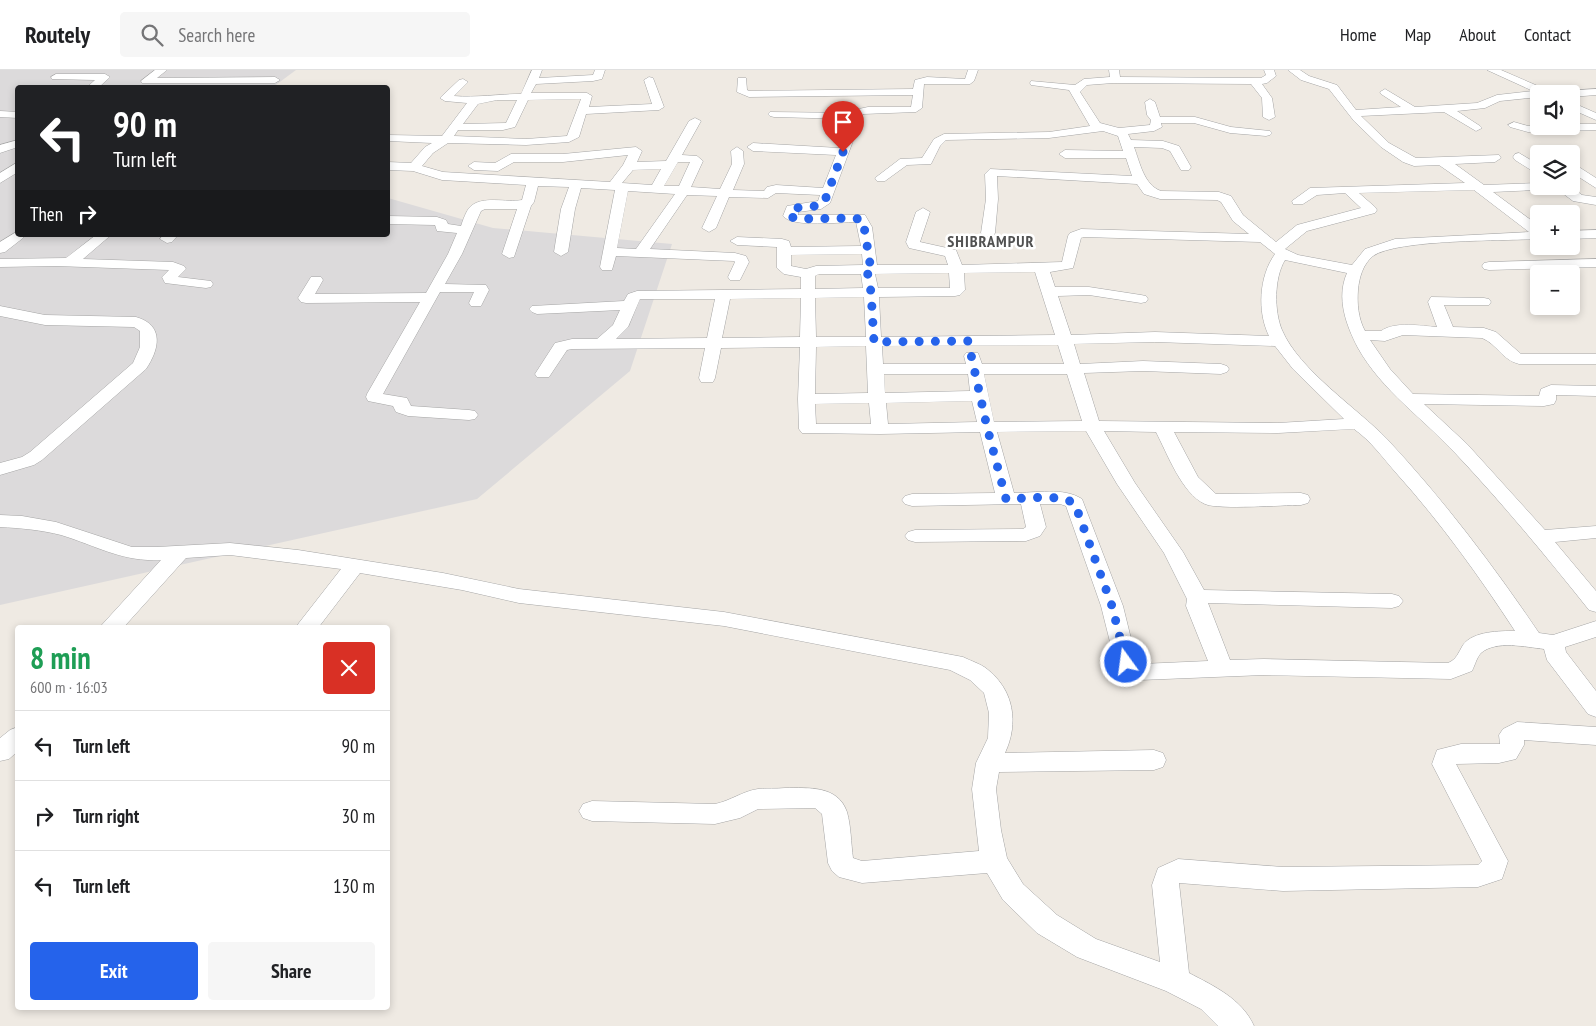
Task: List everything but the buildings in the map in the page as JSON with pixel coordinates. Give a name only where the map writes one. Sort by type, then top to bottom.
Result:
[{"type":"street","points":[[162,70],[146,81],[244,84],[276,79]]},
{"type":"street","points":[[195,84],[211,70]]},
{"type":"street","points":[[455,127],[511,125],[537,70]]},
{"type":"street","points":[[532,81],[598,77],[600,70]]},
{"type":"street","points":[[880,429],[868,250],[863,220],[860,218],[796,219],[790,216],[794,208],[821,205],[828,192],[860,110],[912,110],[917,108],[919,82],[921,80],[966,82],[969,81],[974,70]]},
{"type":"street","points":[[1035,83],[1076,88],[1088,81],[1113,75],[1254,82],[1269,78],[1271,76],[1269,70]]},
{"type":"street","points":[[1293,70],[1305,78],[1333,87],[1358,119],[1385,144],[1407,159],[1414,162],[1495,158]]},
{"type":"street","points":[[1492,70],[1530,87]]},
{"type":"street","points":[[56,76],[105,77],[95,85]]},
{"type":"street","points":[[583,110],[659,107],[649,80]]},
{"type":"street","points":[[742,80],[744,93],[845,94],[871,91],[918,92]]},
{"type":"street","points":[[390,138],[541,142],[569,140],[573,137],[578,117],[583,110],[587,96],[497,97],[474,101],[445,98],[463,82]]},
{"type":"street","points":[[1254,82],[1267,98],[1269,117]]},
{"type":"street","points":[[1076,88],[1075,93],[1094,123],[1101,128]]},
{"type":"street","points":[[1385,92],[1414,111]]},
{"type":"street","points":[[1580,93],[1596,92]]},
{"type":"street","points":[[1355,114],[1486,105],[1497,98],[1505,96],[1530,95]]},
{"type":"street","points":[[417,163],[433,147],[445,140],[474,101]]},
{"type":"street","points":[[1150,102],[1153,115],[1157,120]]},
{"type":"street","points":[[1447,109],[1476,128]]},
{"type":"street","points":[[1580,109],[1596,117]]},
{"type":"street","points":[[774,114],[857,116]]},
{"type":"street","points":[[881,178],[904,162],[924,163],[927,161],[934,146],[944,137],[1049,135],[1101,128],[1118,131],[1154,128],[1156,127],[1155,122],[1157,120]]},
{"type":"street","points":[[1157,120],[1195,120],[1230,130],[1266,133]]},
{"type":"street","points":[[656,189],[695,121]]},
{"type":"street","points":[[1514,125],[1528,130],[1546,141]]},
{"type":"street","points":[[1528,130],[1596,127]]},
{"type":"street","points":[[1118,131],[1123,134],[1140,180],[1153,194],[1219,196],[1226,199],[1238,218],[1279,251],[1294,259],[1356,270]]},
{"type":"street","points":[[0,149],[15,138]]},
{"type":"street","points":[[461,166],[483,141]]},
{"type":"street","points":[[1127,143],[1163,145],[1175,149],[1184,167]]},
{"type":"street","points":[[753,147],[843,152]]},
{"type":"street","points":[[390,158],[417,163],[498,167],[511,158],[563,158],[634,150],[636,152],[617,187],[607,267]]},
{"type":"street","points":[[709,228],[738,164],[738,151]]},
{"type":"street","points":[[1065,154],[1131,155]]},
{"type":"street","points":[[629,166],[693,159],[697,161],[683,191],[641,252]]},
{"type":"street","points":[[1441,161],[1448,164],[1530,227]]},
{"type":"street","points":[[390,166],[417,163],[442,176],[683,191],[764,195],[776,189],[828,192]]},
{"type":"street","points":[[0,179],[15,168]]},
{"type":"street","points":[[988,233],[992,199],[991,174],[994,172],[1140,180]]},
{"type":"street","points":[[1580,172],[1596,184]]},
{"type":"street","points":[[0,179],[15,180]]},
{"type":"street","points":[[509,254],[534,182]]},
{"type":"street","points":[[561,252],[568,209],[576,184]]},
{"type":"street","points":[[1298,201],[1314,191],[1530,186]]},
{"type":"street","points":[[1354,189],[1350,191],[1352,194],[1370,210],[1302,228],[1279,251],[1272,269],[1269,296],[1270,315],[1279,341],[1295,360],[1386,450],[1446,516],[1498,588],[1532,640]]},
{"type":"street","points":[[1574,195],[1578,198],[1596,201]]},
{"type":"street","points":[[468,415],[408,411],[402,408],[401,402],[374,396],[434,293],[475,209],[480,206],[525,204]]},
{"type":"street","points":[[602,343],[620,327],[632,297],[637,295],[955,292],[958,290],[956,269],[951,253],[914,245],[913,242],[922,212]]},
{"type":"street","points":[[390,220],[441,222],[442,228],[466,230]]},
{"type":"street","points":[[737,241],[782,243],[784,268],[789,271],[808,274],[816,270],[1057,268],[1068,265],[1074,236],[1093,226],[1264,238]]},
{"type":"street","points":[[1580,234],[1596,234]]},
{"type":"street","points":[[1530,235],[1422,241],[1379,248],[1368,253],[1356,270],[1348,293],[1348,303],[1359,335],[1382,372],[1462,450],[1540,537],[1596,605]]},
{"type":"street","points":[[70,263],[102,237]]},
{"type":"street","points":[[784,251],[868,250]]},
{"type":"street","points":[[610,252],[735,257],[741,259],[742,262],[735,277]]},
{"type":"street","points":[[0,263],[70,263],[177,267],[179,269],[169,277],[170,280],[206,284]]},
{"type":"street","points":[[1489,266],[1596,263]]},
{"type":"street","points":[[1041,268],[1092,426],[1126,484],[1173,552],[1198,599],[1197,606],[1222,668]]},
{"type":"street","points":[[808,274],[806,398],[808,429],[1092,426],[1278,428],[1358,424]]},
{"type":"street","points":[[316,280],[306,299],[434,293],[481,288],[482,290],[476,303]]},
{"type":"street","points":[[1050,292],[1090,290],[1141,299]]},
{"type":"street","points":[[707,378],[723,294]]},
{"type":"street","points":[[1447,332],[1437,309],[1436,300],[1484,302]]},
{"type":"street","points":[[537,309],[629,305]]},
{"type":"street","points":[[0,311],[46,320],[136,322],[147,327],[149,347],[140,366],[36,456],[23,463],[0,469]]},
{"type":"street","points":[[1359,335],[1385,336],[1395,330],[1491,334],[1510,354],[1518,359],[1596,359]]},
{"type":"street","points":[[543,374],[561,346],[572,344],[808,343],[1170,337],[1279,341]]},
{"type":"street","points":[[968,341],[979,396],[1006,499]]},
{"type":"street","points":[[876,369],[1074,369],[1143,366],[1221,369]]},
{"type":"street","points":[[1408,399],[1544,401],[1548,400],[1547,393],[1551,390],[1596,391]]},
{"type":"street","points":[[806,398],[979,396]]},
{"type":"street","points":[[1162,426],[1203,497],[1212,500],[1301,500]]},
{"type":"street","points":[[912,500],[1060,498],[1068,499],[1075,504],[1112,606],[1129,667],[1140,672],[1222,668],[1451,671],[1464,665],[1472,649],[1480,643],[1494,640],[1532,640],[1554,643],[1596,629]]},
{"type":"street","points":[[915,536],[1026,535],[1033,532],[1036,528],[1029,499]]},
{"type":"street","points":[[0,521],[20,521],[73,532],[111,549],[130,553],[158,555],[235,550],[278,553],[480,587],[519,596],[724,618],[955,663],[978,674],[994,689],[1001,713],[1000,738],[988,763],[984,789],[988,830],[994,861],[1013,892],[1047,924],[1086,948],[1176,981],[1211,999],[1239,1026]]},
{"type":"street","points":[[1540,537],[1596,532]]},
{"type":"street","points":[[113,625],[179,553]]},
{"type":"street","points":[[308,625],[355,565]]},
{"type":"street","points":[[1198,599],[1208,596],[1392,601]]},
{"type":"street","points":[[1554,643],[1555,654],[1596,708]]},
{"type":"street","points":[[1176,981],[1165,885],[1167,876],[1178,870],[1283,879],[1478,876],[1493,871],[1495,861],[1444,764],[1446,757],[1457,753],[1496,754],[1507,752],[1512,745],[1511,735],[1517,731],[1596,736]]},
{"type":"street","points":[[0,752],[15,739]]},
{"type":"street","points":[[988,763],[1154,760]]},
{"type":"street","points":[[592,811],[715,814],[731,811],[744,803],[758,799],[816,798],[827,802],[834,812],[841,863],[848,869],[862,872],[994,861]]},
{"type":"shaded area","points":[[0,70],[296,70],[276,85],[15,85],[15,237],[390,237],[390,199],[493,228],[672,244],[630,371],[477,499],[0,605]]},
{"type":"district","name":"SHIBRAMPUR","points":[[991,241]]},
{"type":"route","points":[[843,152],[824,203],[816,206],[794,208],[790,216],[796,219],[860,218],[863,220],[871,270],[867,270],[871,292],[874,342],[968,341],[979,396],[1006,499],[1060,498],[1068,499],[1075,504],[1112,606],[1126,662]]}]
